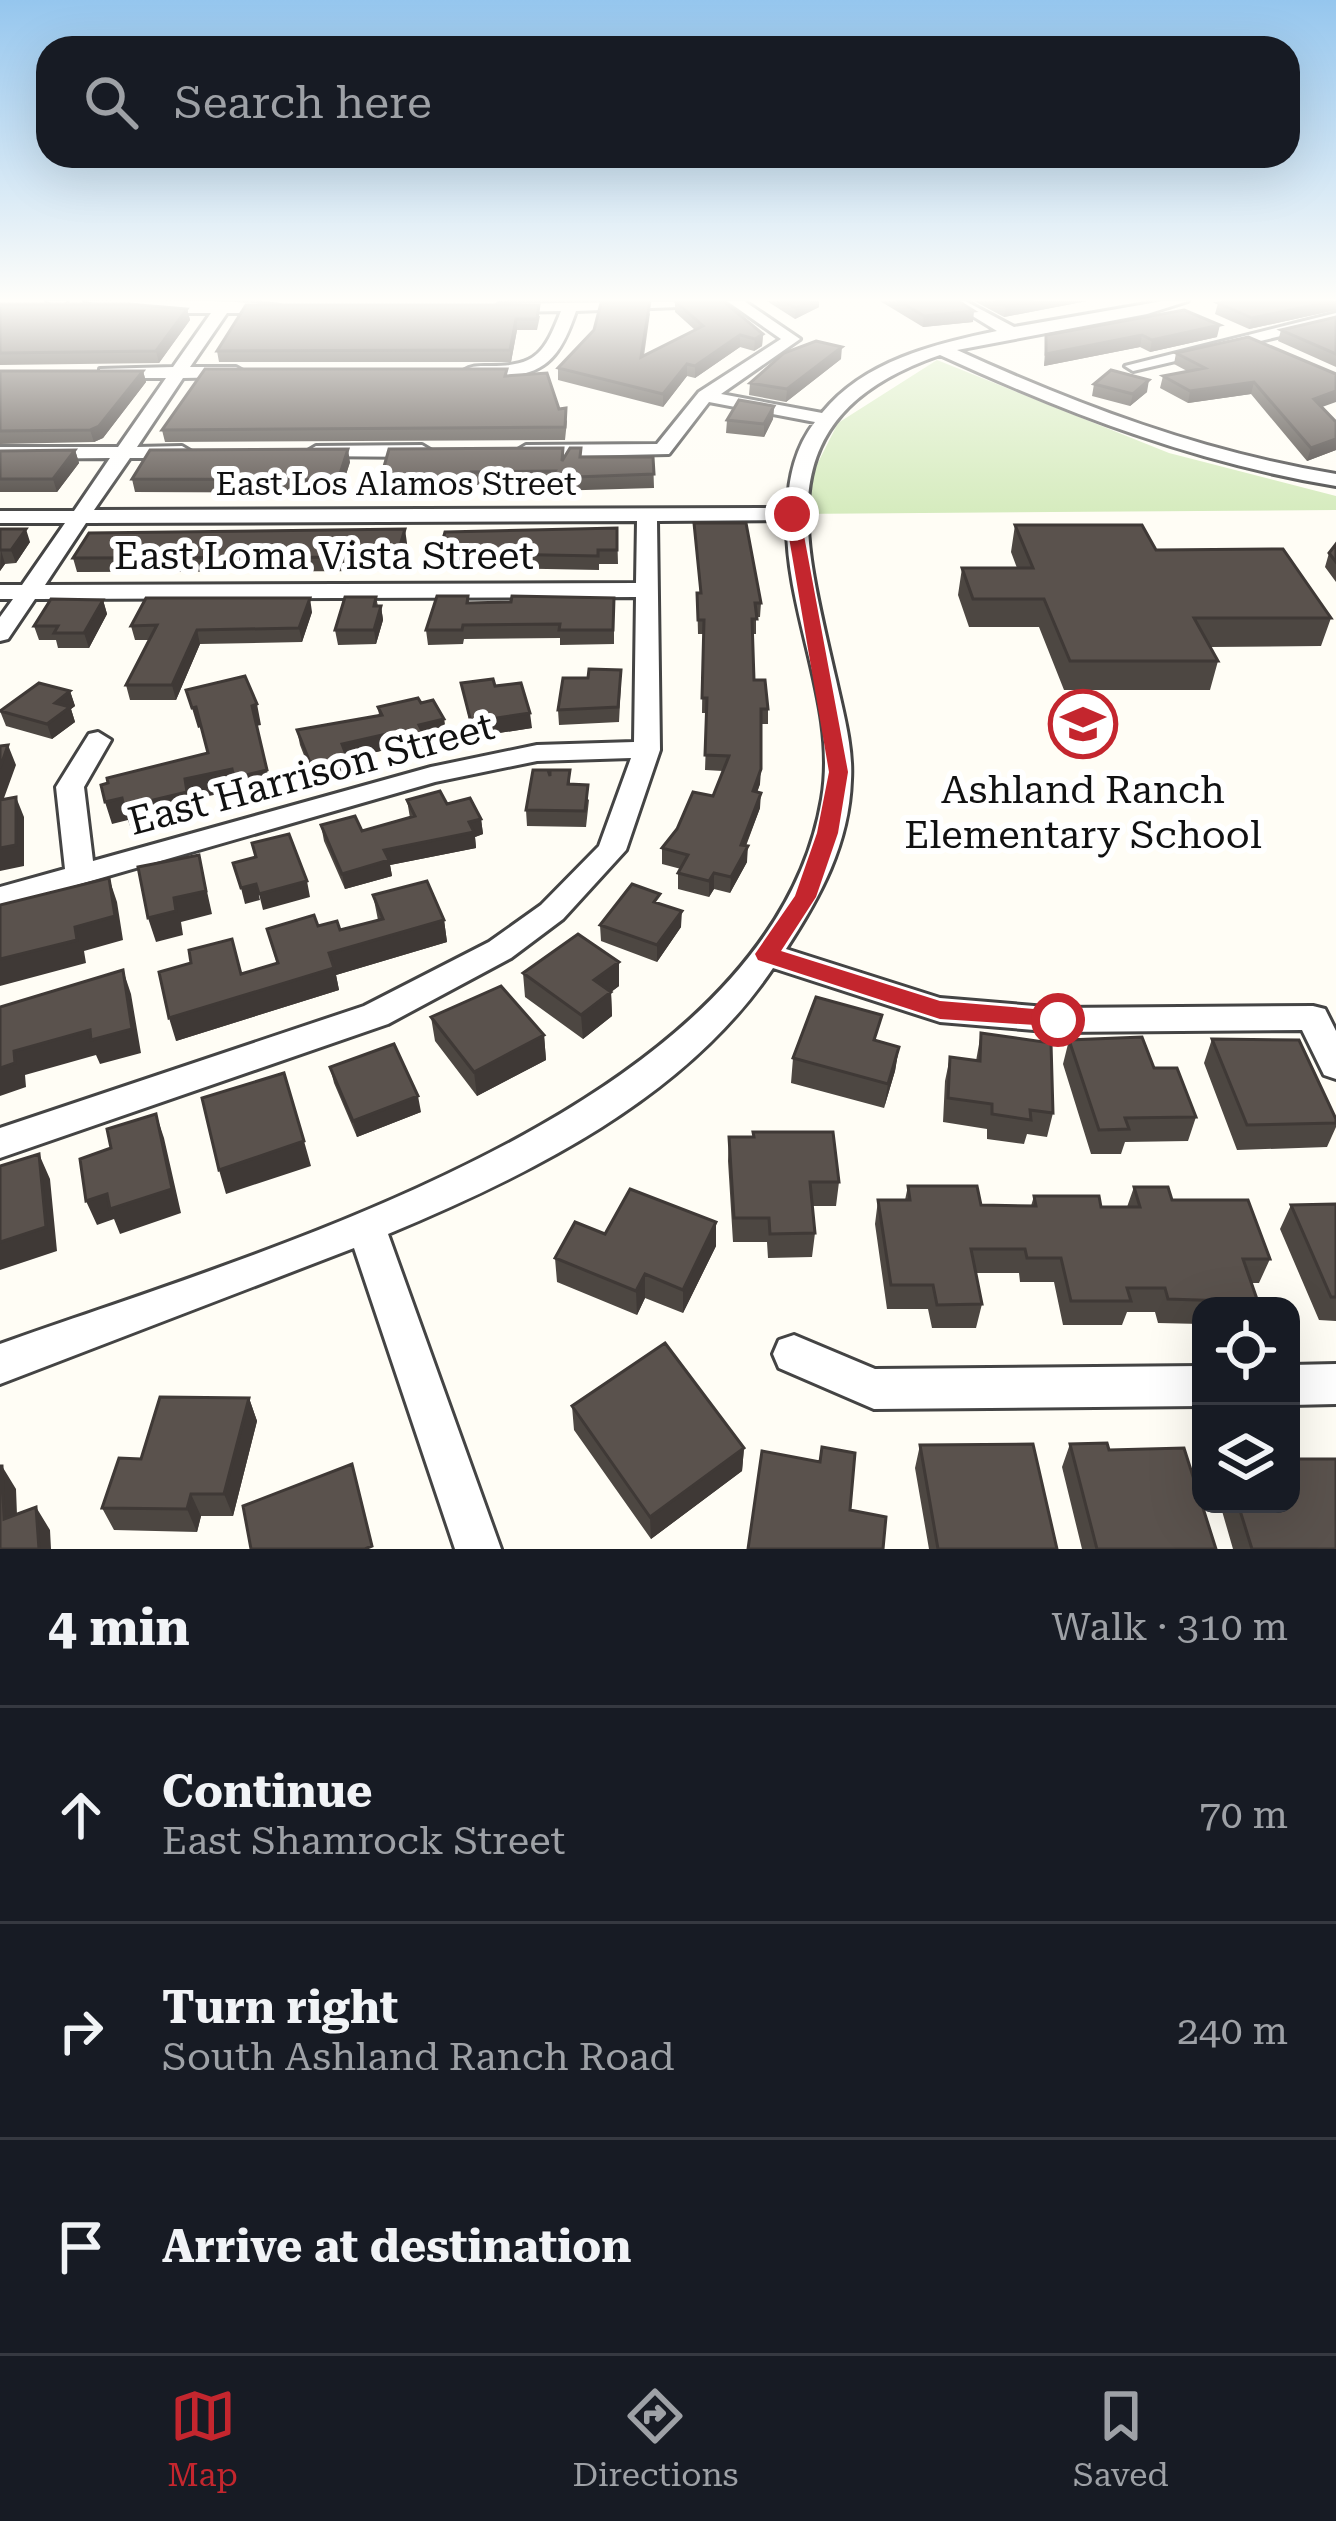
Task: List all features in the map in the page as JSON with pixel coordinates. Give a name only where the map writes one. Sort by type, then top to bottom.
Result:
[{"type":"street","points":[[0,634],[177,373]]},
{"type":"street","points":[[499,451],[662,450],[705,396],[739,373]]},
{"type":"street","points":[[0,1364],[366,1227],[518,1162],[629,1090],[713,1020],[805,897],[827,833],[838,772],[792,514],[802,460],[820,418],[882,373]]},
{"type":"street","points":[[994,373],[1088,417],[1170,446],[1274,471],[1336,479]]},
{"type":"street","points":[[705,396],[820,418]]},
{"type":"street","points":[[288,452],[452,451]]},
{"type":"street","points":[[0,453],[195,452]]},
{"type":"street","points":[[0,1143],[376,1015],[500,950],[553,912],[612,850],[647,750],[647,514]]},
{"type":"street","name":"East Los Alamos Street","points":[[0,517],[792,514]]},
{"type":"street","name":"East Loma Vista Street","points":[[0,592],[648,590]]},
{"type":"street","points":[[80,876],[70,787],[98,740]]},
{"type":"street","name":"East Harrison Street","points":[[0,897],[431,775],[537,753],[647,750]]},
{"type":"street","points":[[766,954],[940,1010],[1058,1020],[1313,1018],[1336,1066]]},
{"type":"street","points":[[366,1227],[478,1549]]},
{"type":"street","points":[[794,1354],[874,1389],[1192,1386]]},
{"type":"street","points":[[1300,1385],[1336,1384]]},
{"type":"green space","points":[[916,373],[970,373],[1169,453],[1336,496],[1336,510],[792,514],[838,423]]},
{"type":"building","points":[[0,373],[141,373],[99,426],[90,430],[0,431]]},
{"type":"building","points":[[202,373],[547,373],[559,409],[566,408],[565,427],[162,430]]},
{"type":"building","points":[[579,373],[680,373],[663,394]]},
{"type":"building","points":[[761,373],[808,373],[787,389],[750,383]]},
{"type":"building","points":[[1107,373],[1149,380],[1133,394],[1094,384]]},
{"type":"building","points":[[1334,373],[1336,391],[1314,399],[1336,422],[1336,439],[1311,448],[1254,382],[1190,391],[1163,376]]},
{"type":"building","points":[[739,400],[774,406],[764,424],[727,420]]},
{"type":"building","points":[[563,448],[562,461],[570,448],[581,448],[580,457],[653,457],[654,474],[550,478],[555,471],[471,472],[469,478],[381,477],[389,449]]},
{"type":"building","points":[[348,449],[338,480],[132,479],[150,450]]},
{"type":"building","points":[[75,450],[53,479],[0,479],[0,451]]},
{"type":"building","points":[[694,523],[746,523],[761,603],[755,603],[757,619],[752,619],[754,680],[765,680],[768,709],[761,709],[761,769],[753,791],[761,793],[741,845],[748,846],[731,877],[714,873],[709,881],[678,873],[688,855],[662,848],[677,829],[693,792],[713,796],[729,756],[705,755],[704,620],[698,620],[697,593],[701,593]]},
{"type":"building","points":[[1015,525],[1142,525],[1156,550],[1283,549],[1331,618],[1194,618],[1218,661],[1070,661],[1044,599],[973,599],[962,568],[1033,568]]},
{"type":"building","points":[[617,528],[617,550],[598,550],[598,556],[439,553],[445,532]]},
{"type":"building","points":[[0,529],[26,529],[11,550],[0,550]]},
{"type":"building","points":[[405,529],[399,549],[391,549],[389,557],[73,558],[89,533]]},
{"type":"building","points":[[437,596],[468,596],[467,603],[511,602],[512,596],[614,598],[613,630],[559,630],[560,624],[426,630]]},
{"type":"building","points":[[345,597],[376,597],[374,606],[381,606],[374,630],[335,630]]},
{"type":"building","points":[[146,598],[310,598],[299,628],[197,630],[172,685],[126,685],[157,625],[131,626]]},
{"type":"building","points":[[51,599],[103,600],[84,633],[54,633],[58,626],[34,626]]},
{"type":"building","points":[[589,669],[621,670],[618,707],[558,710],[563,678],[588,678]]},
{"type":"building","points":[[245,676],[257,704],[252,706],[267,770],[234,778],[232,769],[185,779],[187,792],[124,807],[122,798],[105,802],[101,785],[108,783],[107,778],[208,753],[196,707],[192,708],[186,690]]},
{"type":"building","points":[[493,679],[495,686],[521,683],[530,713],[471,722],[461,683]]},
{"type":"building","points":[[39,683],[70,691],[55,703],[70,707],[47,724],[0,711]]},
{"type":"building","points":[[418,698],[421,703],[433,700],[444,719],[419,725],[424,735],[395,742],[391,733],[342,744],[347,757],[311,765],[297,730],[382,715],[378,707]]},
{"type":"building","points":[[533,770],[548,770],[550,776],[550,770],[570,770],[568,784],[588,785],[585,811],[526,810]]},
{"type":"building","points":[[440,791],[447,804],[470,798],[481,819],[469,822],[474,832],[384,850],[389,860],[342,874],[321,825],[355,816],[362,831],[415,816],[407,800]]},
{"type":"building","points":[[16,797],[16,845],[0,848],[0,800]]},
{"type":"building","points":[[289,834],[307,881],[259,894],[256,884],[241,888],[233,863],[256,857],[252,843]]},
{"type":"building","points":[[199,855],[206,891],[174,898],[176,911],[148,918],[138,867]]},
{"type":"building","points":[[109,878],[115,916],[75,927],[77,940],[0,959],[0,905]]},
{"type":"building","points":[[427,881],[444,920],[329,953],[334,968],[169,1018],[159,972],[191,963],[189,950],[232,939],[241,974],[278,963],[267,929],[314,915],[318,926],[337,921],[340,930],[383,919],[373,895]]},
{"type":"building","points":[[632,884],[660,894],[654,902],[682,911],[657,945],[600,925]]},
{"type":"building","points":[[578,934],[619,962],[594,980],[611,992],[581,1015],[523,973]]},
{"type":"building","points":[[123,970],[132,1029],[91,1040],[90,1030],[14,1051],[15,1063],[0,1068],[0,1007]]},
{"type":"building","points":[[501,986],[544,1035],[474,1072],[431,1017]]},
{"type":"building","points":[[816,997],[882,1015],[874,1040],[899,1047],[888,1084],[793,1058]]},
{"type":"building","points":[[981,1033],[1051,1043],[1053,1113],[1030,1110],[1031,1120],[992,1114],[992,1104],[948,1098],[950,1057],[980,1061]]},
{"type":"building","points":[[1142,1037],[1154,1068],[1177,1068],[1196,1117],[1125,1118],[1129,1129],[1099,1130],[1069,1040]]},
{"type":"building","points":[[1212,1039],[1299,1040],[1336,1123],[1247,1125]]},
{"type":"building","points":[[394,1044],[418,1096],[353,1121],[330,1067]]},
{"type":"building","points":[[284,1073],[304,1141],[219,1170],[202,1098]]},
{"type":"building","points":[[156,1114],[172,1189],[110,1209],[107,1194],[86,1201],[80,1159],[111,1148],[107,1129]]},
{"type":"building","points":[[753,1132],[833,1132],[839,1182],[810,1182],[815,1233],[770,1234],[769,1218],[734,1218],[729,1137],[754,1137]]},
{"type":"building","points":[[39,1154],[46,1227],[0,1242],[0,1166]]},
{"type":"building","points":[[908,1186],[977,1186],[981,1205],[1036,1206],[1034,1196],[1099,1196],[1101,1207],[1140,1207],[1134,1187],[1168,1187],[1172,1200],[1248,1200],[1270,1259],[1243,1259],[1256,1297],[1168,1299],[1165,1288],[1127,1288],[1131,1301],[1071,1301],[1061,1258],[1027,1258],[1025,1249],[971,1249],[982,1304],[937,1305],[933,1285],[891,1285],[878,1200],[910,1200]]},
{"type":"building","points":[[630,1189],[716,1222],[683,1290],[645,1274],[636,1291],[555,1258],[575,1222],[605,1234]]},
{"type":"building","points":[[1336,1204],[1336,1297],[1331,1297],[1291,1205]]},
{"type":"building","points":[[665,1343],[744,1448],[650,1517],[572,1406]]},
{"type":"building","points":[[160,1397],[249,1398],[224,1494],[191,1494],[187,1509],[102,1508],[119,1458],[141,1459]]},
{"type":"building","points":[[1107,1443],[1109,1450],[1184,1448],[1192,1473],[1192,1513],[1205,1513],[1216,1549],[1097,1549],[1070,1444]]},
{"type":"building","points":[[1033,1444],[1057,1549],[938,1549],[920,1445]]},
{"type":"building","points":[[822,1447],[855,1453],[850,1510],[886,1517],[883,1549],[748,1549],[762,1451],[820,1462]]},
{"type":"building","points":[[1300,1459],[1336,1459],[1336,1549],[1252,1549],[1241,1513],[1300,1513]]},
{"type":"building","points":[[352,1464],[372,1546],[251,1549],[243,1506]]},
{"type":"building","points":[[0,1466],[4,1519],[36,1507],[39,1549],[0,1549]]},
{"type":"place","name":"Ashland Ranch Elementary School","points":[[1083,724]]},
{"type":"route","points":[[792,514],[838,772],[827,833],[805,897],[766,954],[940,1010],[1058,1020]]}]
